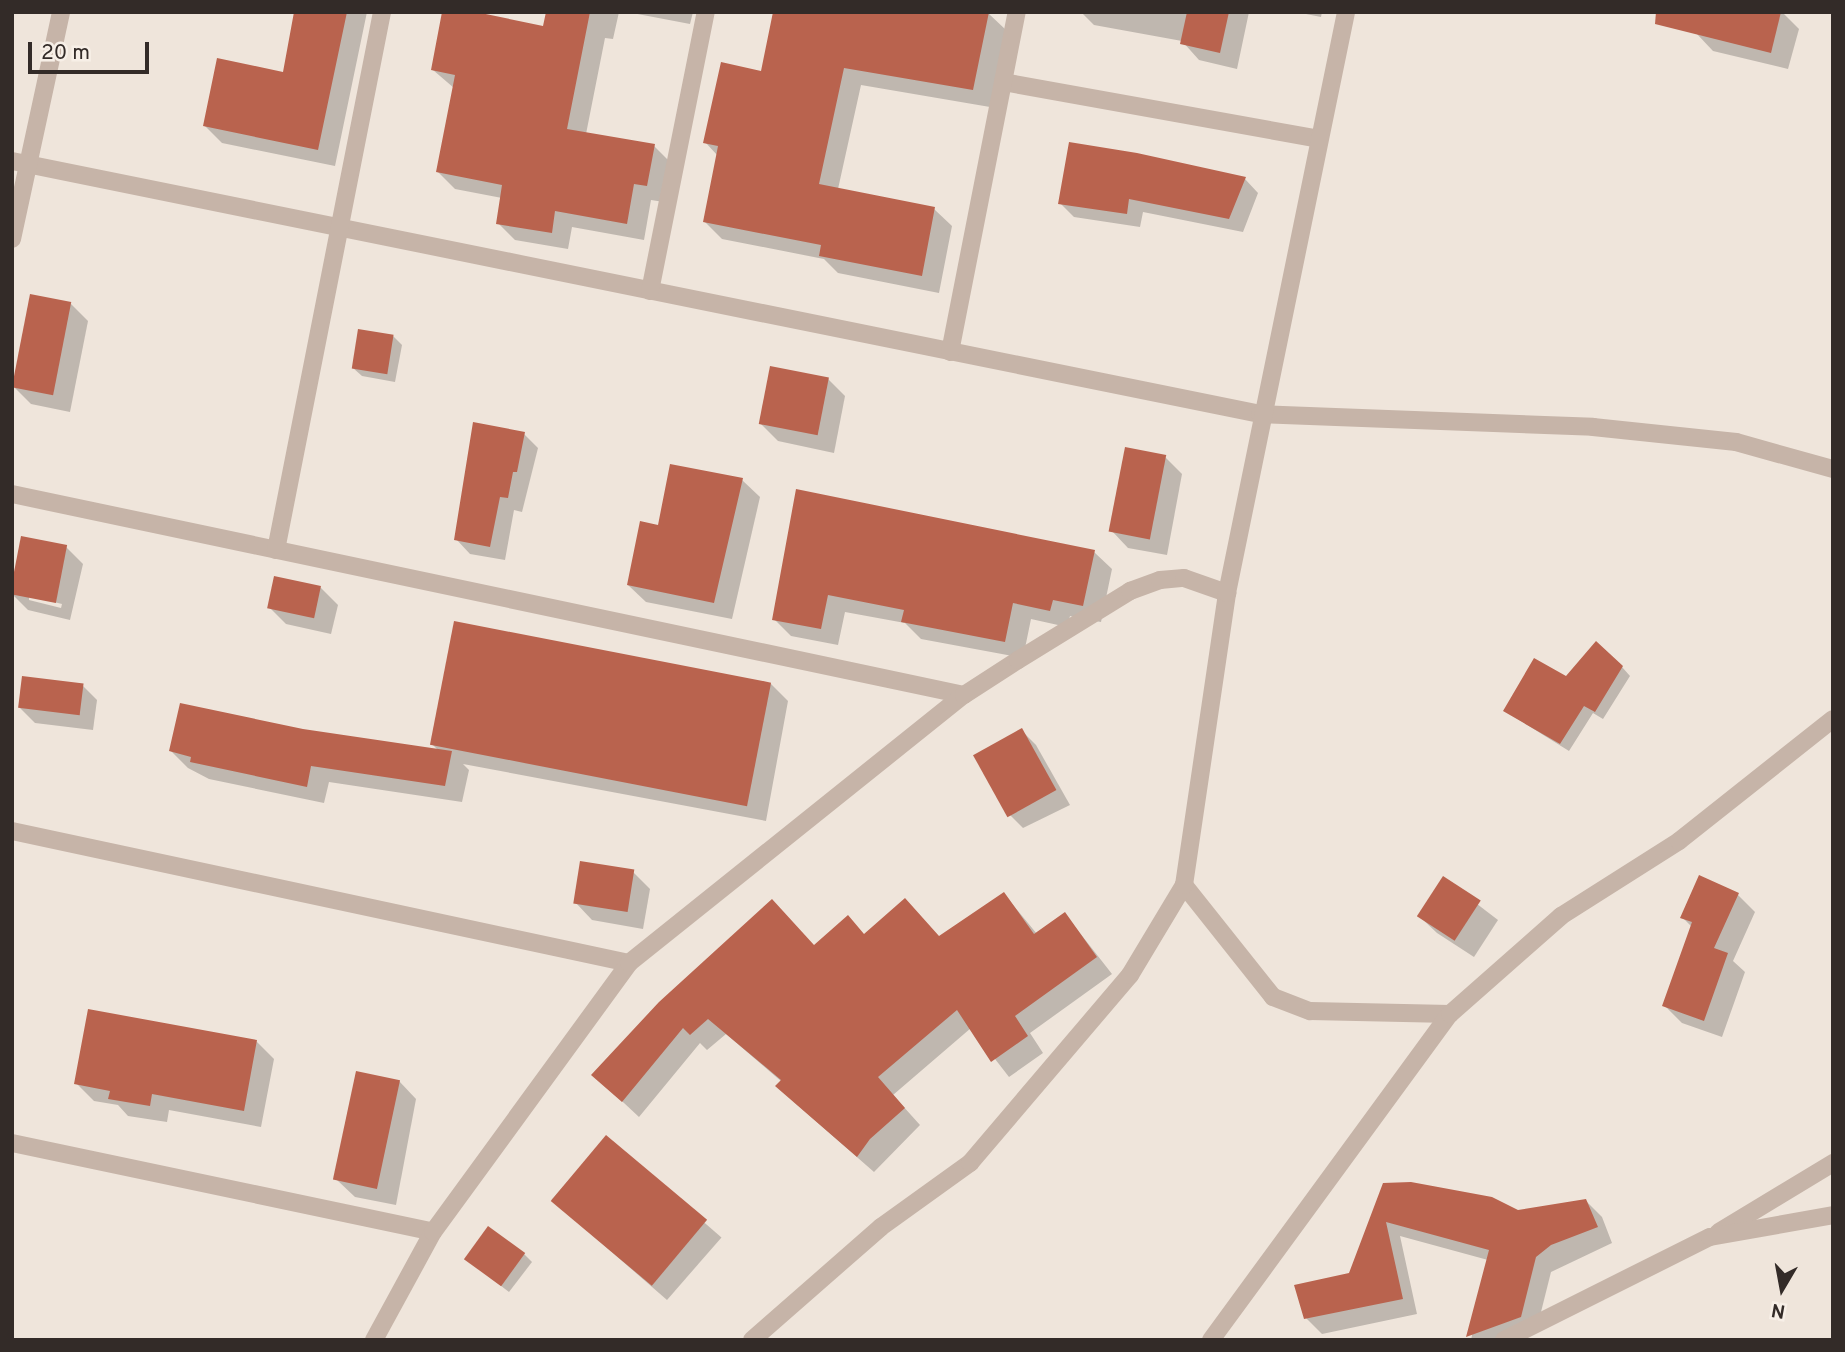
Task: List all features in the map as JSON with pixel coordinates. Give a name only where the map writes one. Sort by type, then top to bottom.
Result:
[{"type":"street","points":[[12,239],[21,162],[61,12]]},
{"type":"street","points":[[276,550],[382,12]]},
{"type":"street","points":[[650,290],[706,12]]},
{"type":"street","points":[[950,352],[1017,12]]},
{"type":"street","points":[[752,1340],[881,1227],[970,1163],[1130,975],[1184,885],[1227,593],[1260,414],[1346,12]]},
{"type":"street","points":[[1003,82],[1319,139]]},
{"type":"street","points":[[21,162],[1260,414],[1592,427],[1736,442],[1833,469]]},
{"type":"street","points":[[12,494],[964,695]]},
{"type":"street","points":[[374,1340],[433,1232],[629,963],[964,695],[1130,591],[1160,580],[1184,578],[1227,593]]},
{"type":"street","points":[[1211,1340],[1450,1014],[1561,916],[1679,841],[1833,719]]},
{"type":"street","points":[[12,831],[629,963]]},
{"type":"street","points":[[1184,885],[1273,997],[1311,1011],[1450,1014]]},
{"type":"street","points":[[12,1143],[433,1232]]},
{"type":"street","points":[[1504,1340],[1710,1237],[1833,1163]]},
{"type":"street","points":[[1710,1237],[1833,1215]]},
{"type":"building","points":[[294,12],[347,12],[318,150],[203,126],[217,58],[283,72]]},
{"type":"building","points":[[442,12],[476,12],[543,26],[546,12],[590,12],[567,129],[655,144],[647,186],[634,184],[627,224],[555,211],[552,233],[496,224],[502,185],[436,172],[455,75],[431,70]]},
{"type":"building","points":[[773,12],[989,12],[973,90],[844,68],[819,184],[935,207],[922,276],[819,256],[821,245],[703,222],[718,146],[703,143],[721,62],[761,71]]},
{"type":"building","points":[[1187,12],[1229,12],[1220,53],[1180,44]]},
{"type":"building","points":[[1656,12],[1781,12],[1771,53],[1655,24]]},
{"type":"building","points":[[1069,142],[1137,153],[1246,177],[1229,219],[1129,199],[1127,214],[1058,204]]},
{"type":"building","points":[[30,294],[71,302],[53,395],[12,387]]},
{"type":"building","points":[[358,329],[394,335],[387,374],[352,369]]},
{"type":"building","points":[[770,366],[829,377],[818,435],[759,424]]},
{"type":"building","points":[[473,422],[525,432],[517,472],[513,472],[508,498],[500,497],[490,547],[454,540]]},
{"type":"building","points":[[1125,447],[1166,455],[1150,539],[1109,531]]},
{"type":"building","points":[[670,464],[743,478],[714,603],[627,585],[640,521],[658,525]]},
{"type":"building","points":[[796,489],[1095,550],[1083,606],[1053,600],[1050,611],[1013,603],[1005,642],[901,622],[904,610],[828,595],[821,629],[772,620]]},
{"type":"building","points":[[21,536],[67,545],[56,603],[12,594]]},
{"type":"building","points":[[274,576],[321,586],[314,618],[267,608]]},
{"type":"building","points":[[454,621],[771,683],[747,806],[430,745]]},
{"type":"building","points":[[1596,641],[1623,666],[1595,712],[1584,706],[1560,744],[1503,711],[1534,658],[1566,676]]},
{"type":"building","points":[[22,676],[84,684],[80,715],[18,708]]},
{"type":"building","points":[[180,703],[303,729],[452,751],[445,786],[311,766],[307,787],[190,762],[191,757],[169,751]]},
{"type":"building","points":[[1022,728],[1056,790],[1007,817],[973,755]]},
{"type":"building","points":[[580,861],[634,870],[628,912],[573,903]]},
{"type":"building","points":[[1699,875],[1739,893],[1714,948],[1728,953],[1704,1021],[1662,1006],[1692,922],[1680,918]]},
{"type":"building","points":[[1443,876],[1481,901],[1455,941],[1417,916]]},
{"type":"building","points":[[1004,892],[1034,934],[1065,912],[1097,957],[1015,1016],[1028,1036],[991,1062],[957,1010],[878,1077],[905,1108],[870,1139],[857,1157],[775,1086],[781,1080],[708,1019],[690,1035],[683,1028],[622,1102],[591,1075],[659,1002],[772,899],[814,945],[848,915],[864,934],[905,898],[939,936]]},
{"type":"building","points":[[88,1009],[257,1040],[244,1111],[152,1094],[150,1106],[108,1099],[110,1091],[74,1084]]},
{"type":"building","points":[[356,1071],[400,1080],[377,1189],[333,1180]]},
{"type":"building","points":[[606,1135],[707,1220],[652,1286],[551,1201]]},
{"type":"building","points":[[1411,1182],[1492,1197],[1518,1210],[1586,1199],[1598,1227],[1551,1245],[1536,1257],[1521,1317],[1466,1337],[1489,1250],[1386,1222],[1403,1299],[1304,1319],[1294,1285],[1349,1273],[1383,1183]]},
{"type":"building","points":[[488,1226],[525,1253],[501,1286],[464,1259]]}]
